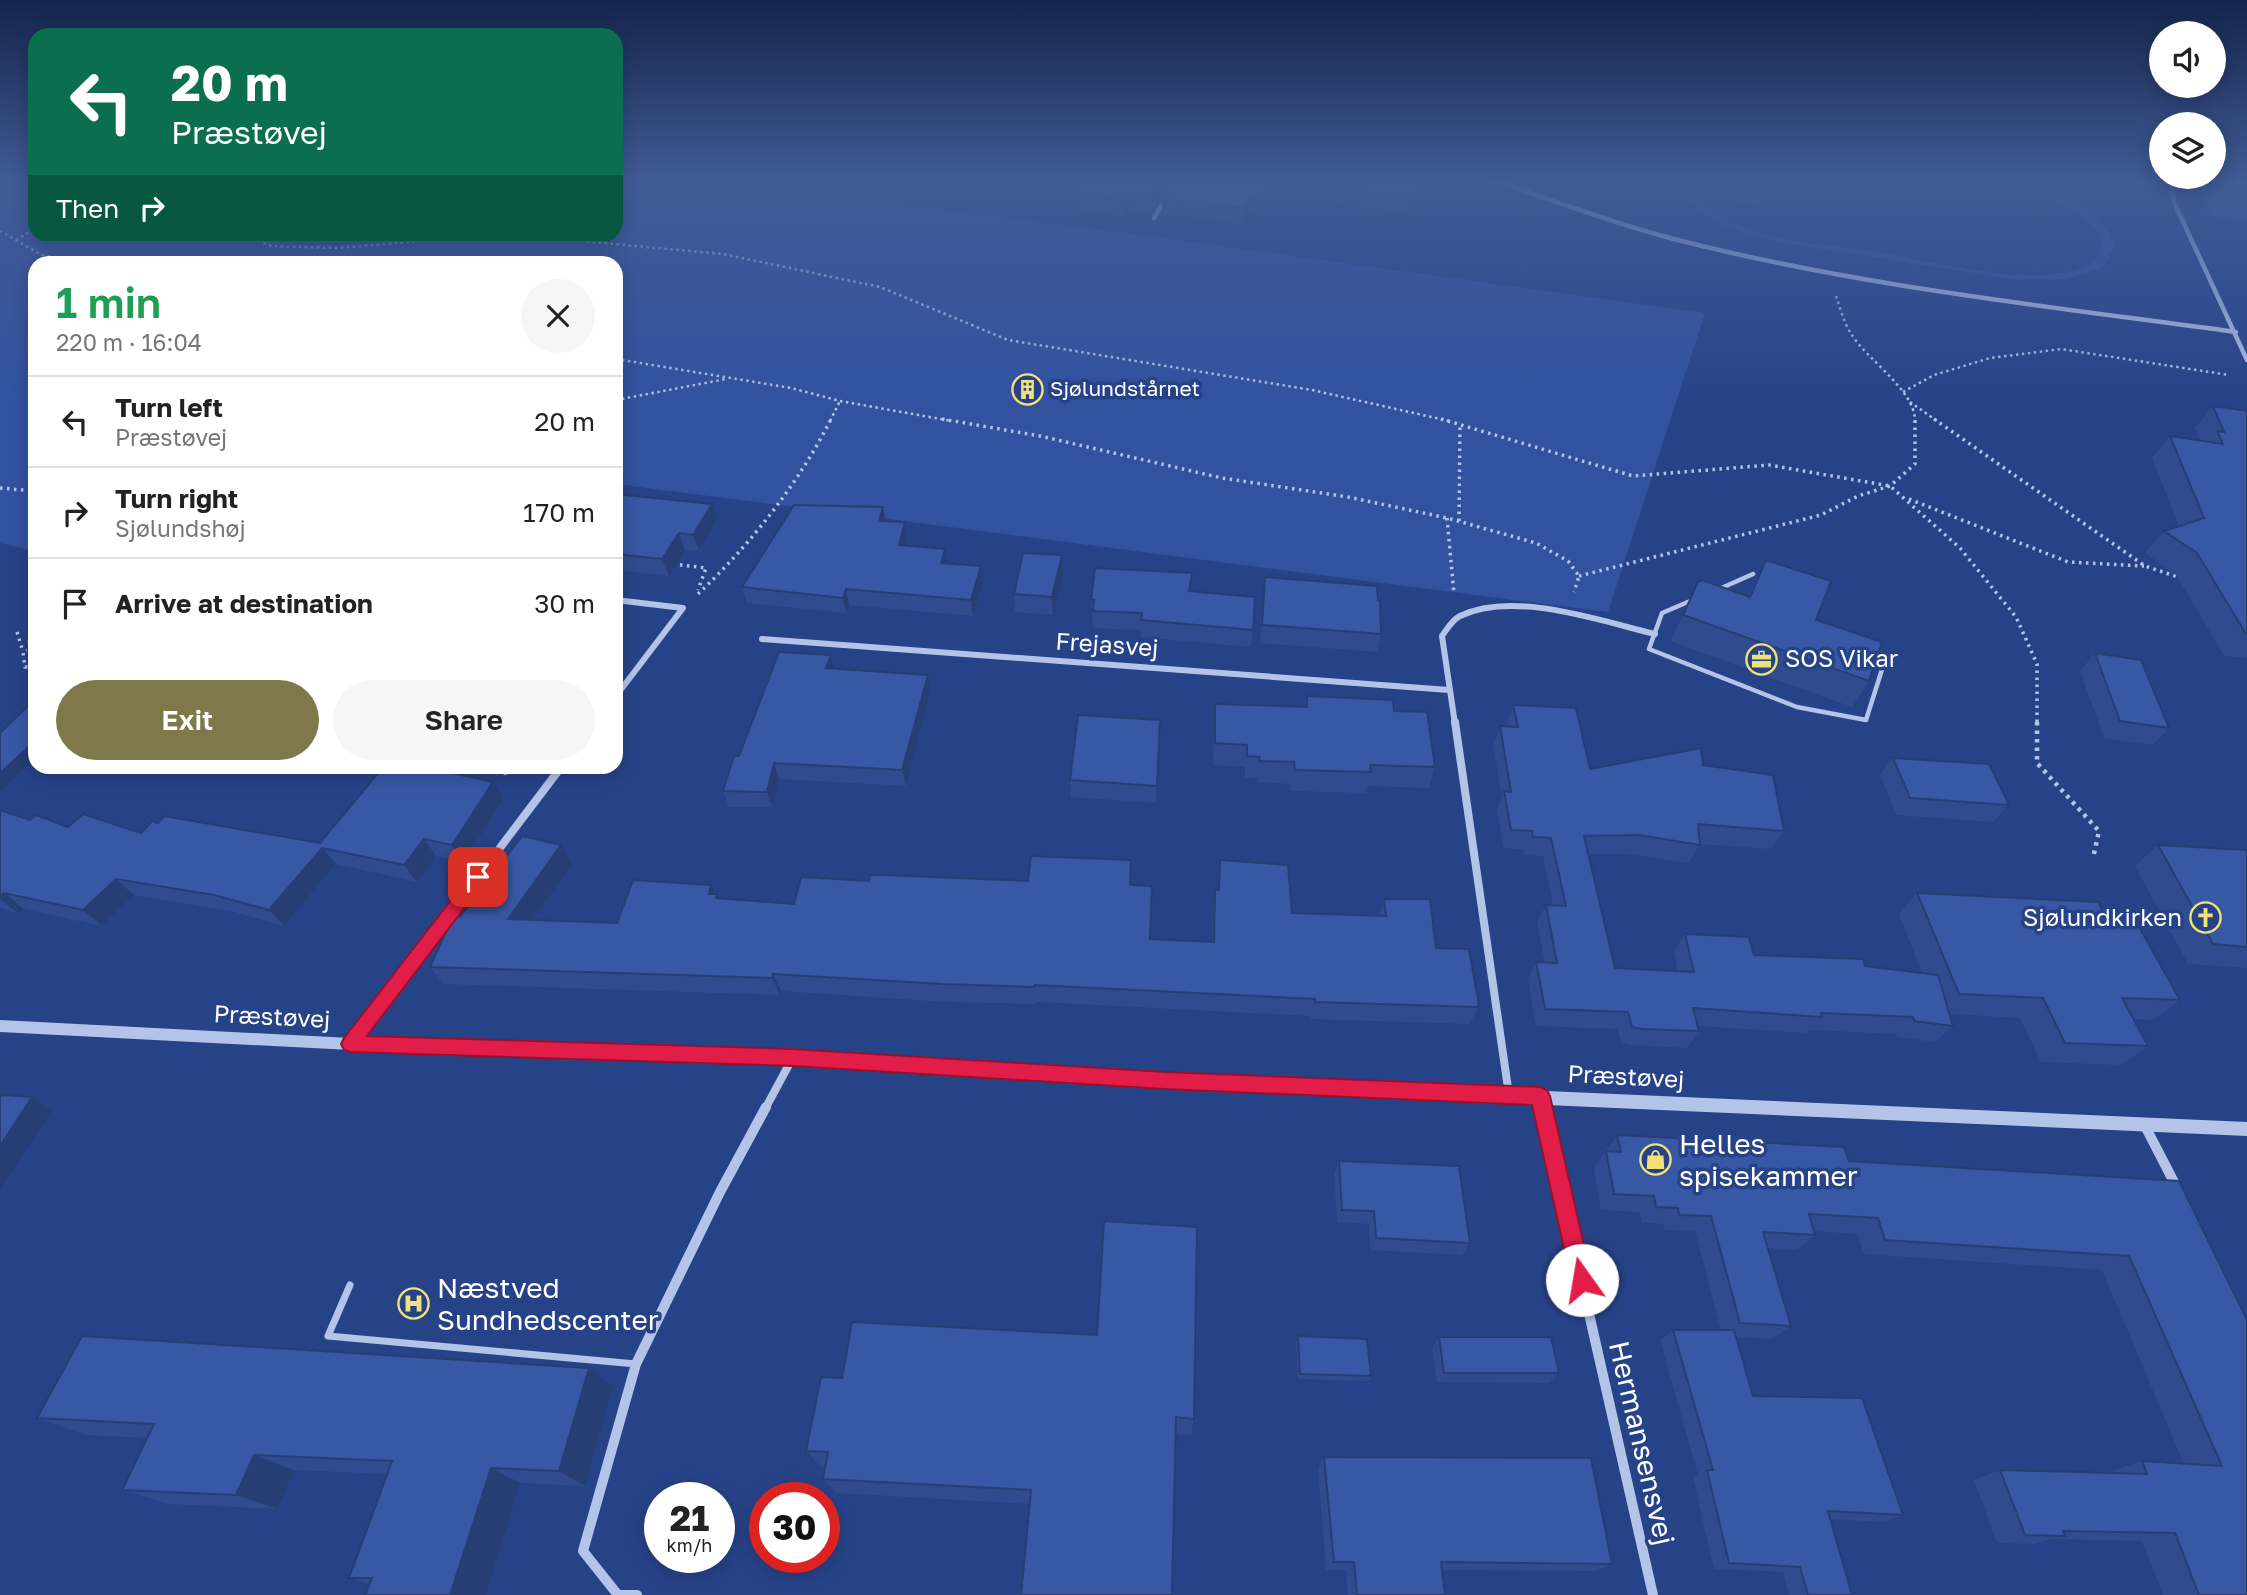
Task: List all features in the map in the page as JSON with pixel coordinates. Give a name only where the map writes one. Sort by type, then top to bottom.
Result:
[{"type":"street","points":[[1754,254],[1829,271],[2236,332]]},
{"type":"street","points":[[2199,254],[2247,360]]},
{"type":"street","points":[[623,601],[683,608]]},
{"type":"street","points":[[1509,1095],[1442,636],[1457,617],[1483,608],[1512,607],[1549,611],[1655,634]]},
{"type":"street","points":[[623,687],[683,608]]},
{"type":"street","name":"Frejasvej","points":[[762,639],[1449,690]]},
{"type":"street","points":[[351,1044],[557,774]]},
{"type":"street","name":"Præstøvej","points":[[0,1026],[351,1044],[793,1057],[1165,1080],[2247,1129]]},
{"type":"street","points":[[638,1595],[618,1595],[583,1551],[636,1364],[720,1192],[793,1057]]},
{"type":"street","name":"Hermansensvej","points":[[1540,1096],[1653,1595]]},
{"type":"street","points":[[2144,1124],[2180,1195]]},
{"type":"lane","points":[[1753,574],[1662,613],[1649,649],[1797,707],[1866,719],[1885,660]]},
{"type":"lane","points":[[350,1284],[328,1336],[636,1364]]},
{"type":"path","points":[[725,254],[880,287],[1008,340],[1312,390],[1460,423],[1633,476],[1769,465],[1891,486],[1960,548],[2016,617],[2037,664],[2037,763],[2099,831],[2093,858]]},
{"type":"path","points":[[1578,576],[1808,519],[1858,496],[1891,486],[1915,464],[1915,414],[1903,392],[1850,333],[1829,271]]},
{"type":"path","points":[[1903,392],[1934,375],[1990,358],[2061,349],[2234,375]]},
{"type":"path","points":[[623,360],[791,388],[840,401],[1040,436],[1222,478],[1348,497],[1459,521],[1536,543],[1568,561],[1578,576],[1575,591],[1549,611]]},
{"type":"path","points":[[623,398],[699,382],[734,378]]},
{"type":"path","points":[[683,608],[733,561],[814,453],[840,401]]},
{"type":"path","points":[[1909,401],[2145,566]]},
{"type":"path","points":[[1459,521],[1460,423]]},
{"type":"path","points":[[0,488],[28,490]]},
{"type":"path","points":[[1903,497],[2068,562],[2145,566],[2187,580]]},
{"type":"path","points":[[1447,518],[1457,617]]},
{"type":"path","points":[[668,564],[706,568],[697,595]]},
{"type":"path","points":[[17,632],[28,667]]},
{"type":"path","points":[[23,652],[28,650]]},
{"type":"shaded area","points":[[0,254],[1281,254],[1705,313],[1608,612],[623,485],[623,256],[28,256],[28,549],[0,543]]},
{"type":"shaded area","points":[[1856,254],[1888,254],[2003,274],[2029,275],[2080,269],[2099,254],[2110,254],[2103,268],[2067,279],[2018,280]]},
{"type":"building","points":[[2213,406],[2247,411],[2247,634],[2197,553],[2164,531],[2204,518],[2170,436],[2223,444],[2217,431],[2224,432]]},
{"type":"building","points":[[623,495],[712,504],[693,535],[679,533],[662,559],[623,555]]},
{"type":"building","points":[[794,505],[883,507],[879,521],[905,522],[899,545],[945,549],[941,563],[981,566],[971,600],[846,589],[843,598],[742,587]]},
{"type":"building","points":[[1023,553],[1062,555],[1052,597],[1014,594]]},
{"type":"building","points":[[1766,560],[1831,581],[1816,620],[1882,642],[1869,681],[1683,615],[1698,582],[1702,580],[1750,597]]},
{"type":"building","points":[[1095,568],[1192,573],[1189,591],[1255,597],[1253,630],[1141,620],[1142,613],[1093,611],[1094,600],[1091,600]]},
{"type":"building","points":[[1265,577],[1377,586],[1381,634],[1262,625]]},
{"type":"building","points":[[779,652],[831,655],[826,668],[928,675],[902,770],[774,763],[767,792],[723,791],[734,756],[739,756]]},
{"type":"building","points":[[2095,653],[2141,660],[2169,728],[2120,721]]},
{"type":"building","points":[[1307,696],[1393,700],[1394,711],[1427,712],[1435,767],[1370,765],[1371,772],[1295,770],[1294,762],[1259,761],[1260,757],[1247,756],[1247,745],[1215,743],[1215,704],[1307,707]]},
{"type":"building","points":[[1513,705],[1576,708],[1590,769],[1701,748],[1703,765],[1773,775],[1784,831],[1698,824],[1700,845],[1639,835],[1584,836],[1615,968],[1694,972],[1685,934],[1749,937],[1754,955],[1863,959],[1865,966],[1938,975],[1953,1026],[1914,1021],[1913,1017],[1821,1013],[1822,1017],[1693,1008],[1699,1031],[1642,1029],[1632,1027],[1628,1012],[1545,1009],[1536,962],[1557,963],[1546,905],[1566,906],[1551,838],[1533,837],[1532,831],[1511,830],[1504,791],[1511,792],[1500,726],[1518,727]]},
{"type":"building","points":[[28,706],[28,747],[0,773],[0,733]]},
{"type":"building","points":[[1078,715],[1160,720],[1157,786],[1070,780]]},
{"type":"building","points":[[1893,758],[1989,764],[2009,805],[1910,798]]},
{"type":"building","points":[[377,774],[456,774],[493,782],[452,845],[424,839],[404,865],[322,848],[269,910],[214,895],[116,879],[83,910],[4,893],[0,896],[0,810],[30,820],[36,815],[68,827],[83,814],[141,833],[152,821],[158,823],[164,816],[320,843]]},
{"type":"building","points":[[522,836],[561,845],[508,919],[617,923],[633,880],[711,885],[709,894],[717,894],[716,898],[794,904],[801,877],[869,881],[870,875],[883,875],[1028,881],[1031,856],[1131,860],[1130,885],[1152,886],[1150,939],[1214,942],[1215,889],[1219,890],[1220,860],[1288,865],[1292,913],[1386,916],[1384,899],[1430,899],[1436,948],[1469,949],[1479,1005],[1315,1002],[1315,999],[1035,985],[943,984],[773,974],[772,978],[430,967],[453,916],[460,917]]},
{"type":"building","points":[[2158,845],[2247,850],[2247,947],[2213,944]]},
{"type":"building","points":[[1917,893],[2098,902],[2109,923],[2138,925],[2180,1000],[2122,998],[2148,1046],[2065,1043],[2043,998],[1959,994]]},
{"type":"building","points":[[0,1095],[32,1097],[0,1146]]},
{"type":"building","points":[[1617,1135],[1844,1147],[1849,1161],[2179,1181],[2247,1320],[2247,1595],[2199,1595],[2175,1533],[2063,1531],[2065,1536],[2025,1535],[2000,1470],[2147,1474],[2142,1461],[2222,1466],[2129,1256],[1885,1240],[1878,1218],[1809,1214],[1815,1235],[1763,1232],[1791,1326],[1740,1323],[1711,1216],[1679,1215],[1678,1208],[1656,1207],[1654,1196],[1614,1194],[1606,1151],[1621,1152]]},
{"type":"building","points":[[1339,1161],[1459,1166],[1470,1243],[1376,1238],[1374,1211],[1342,1210]]},
{"type":"building","points":[[1104,1221],[1197,1227],[1194,1419],[1176,1417],[1172,1595],[1021,1595],[1031,1490],[823,1479],[828,1452],[806,1451],[821,1377],[842,1378],[852,1322],[1097,1335]]},
{"type":"building","points":[[1673,1330],[1734,1330],[1753,1396],[1862,1398],[1903,1515],[1828,1511],[1852,1595],[1808,1595],[1800,1567],[1729,1563],[1707,1470],[1713,1470]]},
{"type":"building","points":[[82,1336],[589,1368],[559,1471],[491,1468],[450,1595],[365,1595],[372,1578],[349,1578],[392,1461],[254,1455],[236,1495],[122,1490],[154,1424],[37,1418]]},
{"type":"building","points":[[1298,1336],[1367,1339],[1371,1376],[1300,1374]]},
{"type":"building","points":[[1439,1337],[1551,1337],[1559,1373],[1444,1373]]},
{"type":"building","points":[[1324,1457],[1591,1458],[1612,1564],[1441,1562],[1445,1595],[1357,1595],[1354,1562],[1334,1562]]},
{"type":"place","name":"Sjølundstårnet","points":[[1027,389]]},
{"type":"place","name":"SOS Vikar","points":[[1762,659]]},
{"type":"place","name":"Sjølundkirken","points":[[2205,918]]},
{"type":"place","name":"Helles spisekammer","points":[[1656,1160]]},
{"type":"place","name":"Næstved Sundhedscenter","points":[[414,1304]]},
{"type":"route","points":[[478,877],[351,1044],[793,1057],[1165,1080],[1540,1096],[1582,1280]]}]
